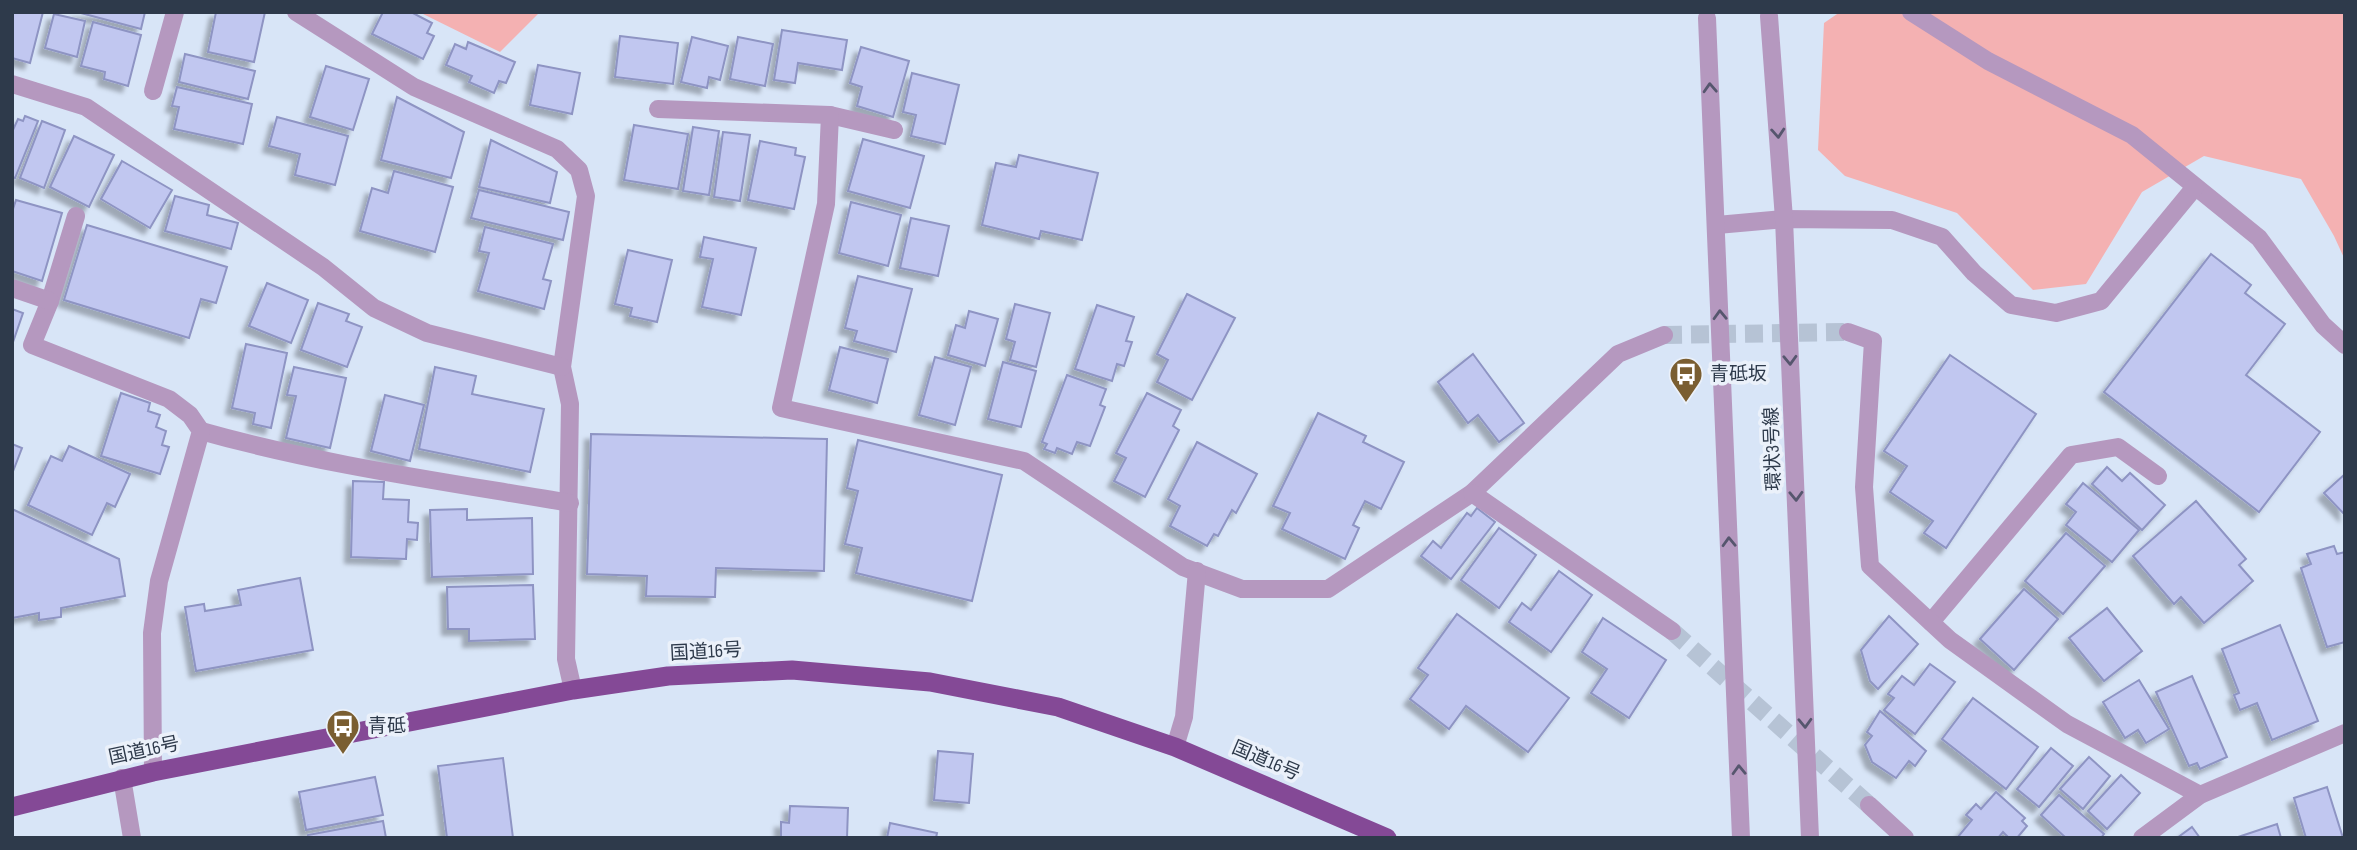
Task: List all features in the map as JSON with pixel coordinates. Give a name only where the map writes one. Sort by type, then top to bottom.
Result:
[{"type":"highway","name":"国道16号","points":[[12,807],[122,778],[573,690],[668,676],[792,670],[930,682],[1058,707],[1175,747],[1387,838]]},
{"type":"street","points":[[153,91],[175,12]]},
{"type":"street","points":[[296,12],[414,87],[557,149],[579,170],[586,196],[562,367],[570,404],[566,659],[573,690]]},
{"type":"street","points":[[1911,12],[1988,61],[2132,135],[2259,238],[2323,325],[2345,345]]},
{"type":"street","name":"環状3号線","points":[[1769,16],[1784,219],[1810,838]]},
{"type":"street","points":[[1707,18],[1741,838]]},
{"type":"street","points":[[12,84],[86,107],[323,267],[374,308],[426,333],[562,367]]},
{"type":"street","points":[[658,109],[830,115],[894,130]]},
{"type":"street","points":[[830,115],[826,204],[781,408],[1024,461],[1183,567],[1242,589],[1328,589],[1472,493],[1618,354],[1664,335]]},
{"type":"street","points":[[1717,225],[1784,219],[1892,220],[1942,237],[1974,273],[2011,305],[2056,313],[2101,301],[2196,187]]},
{"type":"street","points":[[76,216],[50,301],[32,345],[169,399],[190,415],[201,431],[361,467],[570,503]]},
{"type":"street","points":[[12,288],[50,301]]},
{"type":"street","points":[[1848,332],[1872,341],[1864,487],[1870,566],[1950,640],[2067,724],[2200,795]]},
{"type":"street","points":[[153,772],[152,633],[159,581],[201,431]]},
{"type":"street","points":[[1931,622],[2071,455],[2118,447],[2158,476]]},
{"type":"street","points":[[1472,493],[1672,631]]},
{"type":"street","points":[[1175,747],[1184,717],[1197,570]]},
{"type":"street","points":[[2142,838],[2200,795],[2345,733]]},
{"type":"street","points":[[122,778],[132,838]]},
{"type":"street","points":[[1869,805],[1905,838]]},
{"type":"shaded area","points":[[419,12],[540,12],[500,52]]},
{"type":"shaded area","points":[[1840,12],[2345,12],[2345,260],[2301,179],[2204,156],[2142,192],[2086,284],[2033,290],[1957,213],[1845,176],[1818,150],[1824,23]]},
{"type":"building","points":[[12,12],[43,12],[30,63],[12,58]]},
{"type":"building","points":[[77,12],[145,12],[141,29]]},
{"type":"building","points":[[216,12],[265,12],[254,62],[208,52]]},
{"type":"building","points":[[383,12],[411,12],[432,23],[427,33],[434,36],[423,59],[372,34]]},
{"type":"building","points":[[54,14],[85,21],[77,57],[45,48]]},
{"type":"building","points":[[93,22],[141,35],[128,86],[104,79],[105,72],[81,66]]},
{"type":"building","points":[[782,30],[847,40],[842,70],[798,63],[795,83],[774,80]]},
{"type":"building","points":[[620,36],[678,43],[673,84],[615,77]]},
{"type":"building","points":[[692,37],[728,46],[720,80],[709,77],[707,88],[681,82]]},
{"type":"building","points":[[738,37],[773,44],[765,86],[730,79]]},
{"type":"building","points":[[468,42],[515,62],[506,83],[499,81],[494,93],[469,82],[472,76],[446,65],[455,44],[466,49]]},
{"type":"building","points":[[861,47],[909,61],[893,117],[857,106],[862,87],[850,83]]},
{"type":"building","points":[[185,54],[255,71],[248,99],[179,82]]},
{"type":"building","points":[[538,65],[580,73],[572,114],[530,105]]},
{"type":"building","points":[[326,66],[369,79],[353,130],[310,117]]},
{"type":"building","points":[[912,73],[959,85],[945,144],[911,136],[916,115],[903,112]]},
{"type":"building","points":[[177,87],[252,104],[243,144],[174,129],[179,107],[172,106]]},
{"type":"building","points":[[397,97],[464,132],[451,178],[381,160]]},
{"type":"building","points":[[25,116],[38,121],[15,178],[12,177],[12,132],[18,119],[23,121]]},
{"type":"building","points":[[277,117],[348,136],[335,185],[295,175],[300,154],[269,146]]},
{"type":"building","points":[[42,121],[65,130],[44,188],[20,178]]},
{"type":"building","points":[[634,125],[688,134],[678,189],[624,180]]},
{"type":"building","points":[[693,127],[719,131],[709,195],[683,191]]},
{"type":"building","points":[[723,132],[750,135],[740,201],[714,197]]},
{"type":"building","points":[[74,136],[114,155],[89,207],[50,187]]},
{"type":"building","points":[[863,139],[924,156],[910,208],[848,191]]},
{"type":"building","points":[[491,140],[557,172],[550,203],[479,187]]},
{"type":"building","points":[[760,141],[796,148],[795,155],[805,157],[794,209],[748,200]]},
{"type":"building","points":[[1019,155],[1098,173],[1082,240],[1041,231],[1039,239],[982,225],[996,163],[1016,167]]},
{"type":"building","points":[[122,161],[172,190],[150,228],[101,199]]},
{"type":"building","points":[[394,171],[453,187],[435,252],[360,231],[372,188],[388,193]]},
{"type":"building","points":[[479,190],[569,212],[563,240],[471,218]]},
{"type":"building","points":[[175,196],[209,205],[207,215],[238,223],[231,249],[165,231]]},
{"type":"building","points":[[16,200],[62,213],[42,281],[12,271],[12,212]]},
{"type":"building","points":[[851,202],[901,215],[888,266],[839,253]]},
{"type":"building","points":[[911,218],[949,226],[938,276],[900,268]]},
{"type":"building","points":[[87,225],[227,267],[216,303],[201,299],[189,338],[64,300]]},
{"type":"building","points":[[485,227],[553,244],[543,279],[551,281],[544,309],[478,291],[489,253],[479,251]]},
{"type":"building","points":[[704,237],[756,248],[741,315],[702,307],[713,259],[700,257]]},
{"type":"building","points":[[628,250],[672,260],[657,322],[630,316],[632,308],[615,304]]},
{"type":"building","points":[[2211,254],[2251,285],[2245,293],[2285,324],[2246,375],[2320,432],[2259,512],[2104,392]]},
{"type":"building","points":[[858,276],[912,289],[896,352],[854,341],[857,331],[845,328]]},
{"type":"building","points":[[267,283],[308,300],[291,343],[249,326]]},
{"type":"building","points":[[1187,294],[1235,318],[1192,400],[1157,382],[1168,360],[1157,354]]},
{"type":"building","points":[[318,303],[349,314],[346,321],[362,327],[347,367],[301,350]]},
{"type":"building","points":[[1015,304],[1050,313],[1036,367],[1010,360],[1015,342],[1006,339]]},
{"type":"building","points":[[1097,305],[1134,317],[1126,341],[1132,342],[1124,366],[1117,364],[1112,381],[1075,369]]},
{"type":"building","points":[[12,309],[23,313],[12,345]]},
{"type":"building","points":[[969,311],[998,319],[985,366],[948,355],[956,325],[965,328]]},
{"type":"building","points":[[246,344],[287,353],[271,428],[253,424],[255,413],[232,408]]},
{"type":"building","points":[[840,347],[888,359],[877,403],[829,390]]},
{"type":"building","points":[[1473,354],[1524,423],[1499,442],[1478,415],[1468,423],[1438,382]]},
{"type":"building","points":[[1950,355],[2036,414],[1946,548],[1924,533],[1933,521],[1890,492],[1907,466],[1884,451]]},
{"type":"building","points":[[935,357],[971,367],[955,425],[919,415]]},
{"type":"building","points":[[1003,362],[1036,371],[1021,427],[988,419]]},
{"type":"building","points":[[294,367],[346,378],[330,448],[286,438],[296,396],[287,395]]},
{"type":"building","points":[[435,367],[476,376],[472,394],[544,409],[530,472],[419,449]]},
{"type":"building","points":[[1067,375],[1106,389],[1100,405],[1105,407],[1090,446],[1077,442],[1072,454],[1057,448],[1055,453],[1044,449],[1047,444],[1042,442]]},
{"type":"building","points":[[121,393],[150,403],[148,411],[160,415],[156,427],[166,431],[162,445],[169,447],[160,474],[101,456]]},
{"type":"building","points":[[1147,393],[1181,410],[1173,426],[1179,430],[1145,497],[1114,481],[1126,458],[1116,453]]},
{"type":"building","points":[[385,395],[424,405],[410,461],[371,451]]},
{"type":"building","points":[[1318,413],[1366,436],[1363,442],[1404,462],[1381,509],[1365,501],[1353,525],[1359,528],[1345,559],[1282,529],[1290,513],[1273,506]]},
{"type":"building","points":[[591,434],[827,439],[824,571],[716,568],[715,597],[646,596],[647,576],[587,574]]},
{"type":"building","points":[[858,440],[1002,475],[972,601],[856,573],[862,548],[845,544],[858,491],[847,488]]},
{"type":"building","points":[[1197,442],[1257,474],[1236,513],[1232,510],[1218,536],[1214,534],[1207,546],[1170,526],[1180,506],[1168,499]]},
{"type":"building","points":[[12,444],[22,448],[12,474]]},
{"type":"building","points":[[69,446],[130,474],[115,507],[107,503],[92,535],[28,505],[51,456],[62,461]]},
{"type":"building","points":[[2107,467],[2122,481],[2130,473],[2165,505],[2142,530],[2092,484]]},
{"type":"building","points":[[2345,474],[2345,515],[2324,493]]},
{"type":"building","points":[[353,481],[384,482],[383,499],[409,500],[408,522],[418,523],[417,540],[407,539],[406,559],[351,557]]},
{"type":"building","points":[[2083,483],[2139,530],[2112,562],[2066,525],[2076,512],[2066,504]]},
{"type":"building","points":[[2196,501],[2246,559],[2239,565],[2253,581],[2204,623],[2181,597],[2174,604],[2133,556]]},
{"type":"building","points":[[1477,508],[1495,522],[1451,579],[1421,556],[1433,541],[1441,548],[1467,513],[1471,516]]},
{"type":"building","points":[[12,509],[119,559],[125,596],[61,608],[61,617],[39,620],[39,613],[12,618]]},
{"type":"building","points":[[467,509],[467,520],[532,518],[533,574],[432,577],[430,510]]},
{"type":"building","points":[[1499,528],[1536,555],[1499,608],[1461,580]]},
{"type":"building","points":[[2066,533],[2105,566],[2063,614],[2025,581]]},
{"type":"building","points":[[2334,546],[2337,554],[2345,552],[2345,642],[2327,647],[2301,568],[2311,564],[2307,554]]},
{"type":"building","points":[[1559,571],[1592,595],[1551,652],[1509,622],[1522,603],[1531,610]]},
{"type":"building","points":[[300,578],[313,650],[196,671],[185,607],[204,604],[205,611],[241,605],[238,590]]},
{"type":"building","points":[[533,585],[535,639],[469,641],[469,629],[448,629],[447,587]]},
{"type":"building","points":[[2024,589],[2058,619],[2014,670],[1980,639]]},
{"type":"building","points":[[2107,608],[2142,651],[2104,681],[2069,638]]},
{"type":"building","points":[[1457,614],[1569,698],[1528,752],[1466,706],[1449,729],[1410,699],[1428,675],[1418,668]]},
{"type":"building","points":[[1889,616],[1918,644],[1878,689],[1870,681],[1861,650]]},
{"type":"building","points":[[1603,618],[1666,660],[1629,718],[1591,693],[1607,669],[1582,652]]},
{"type":"building","points":[[2280,625],[2318,721],[2272,740],[2257,703],[2240,710],[2234,695],[2239,693],[2222,649]]},
{"type":"building","points":[[1930,664],[1955,682],[1915,734],[1884,710],[1894,698],[1888,694],[1902,676],[1914,685]]},
{"type":"building","points":[[2192,676],[2227,757],[2200,769],[2197,763],[2189,766],[2156,692]]},
{"type":"building","points":[[2139,680],[2169,729],[2146,743],[2138,730],[2125,738],[2103,702]]},
{"type":"building","points":[[1973,698],[2038,747],[2006,789],[1942,739]]},
{"type":"building","points":[[1880,711],[1926,751],[1915,766],[1909,761],[1896,778],[1872,762],[1865,745],[1872,736],[1867,732]]},
{"type":"building","points":[[2051,748],[2073,766],[2039,807],[2017,789]]},
{"type":"building","points":[[938,751],[973,754],[969,803],[934,800]]},
{"type":"building","points":[[2089,757],[2110,776],[2083,809],[2060,789]]},
{"type":"building","points":[[503,758],[513,838],[447,838],[438,766]]},
{"type":"building","points":[[2121,775],[2140,793],[2107,829],[2088,811]]},
{"type":"building","points":[[375,777],[383,815],[306,830],[299,792]]},
{"type":"building","points":[[2327,787],[2343,838],[2306,838],[2294,798]]},
{"type":"building","points":[[1996,792],[2025,818],[2022,821],[2027,826],[2017,838],[2009,838],[2003,832],[1998,838],[1957,838],[1972,820],[1966,815],[1976,804],[1981,809]]},
{"type":"building","points":[[2059,795],[2104,834],[2101,838],[2066,838],[2041,815]]},
{"type":"building","points":[[790,806],[848,808],[847,838],[781,838],[781,822],[789,823]]},
{"type":"building","points":[[383,821],[386,838],[308,838],[308,835]]},
{"type":"building","points":[[890,823],[937,833],[936,838],[887,838]]},
{"type":"building","points":[[2277,824],[2281,838],[2238,838],[2238,837]]},
{"type":"building","points":[[2192,827],[2200,838],[2177,838]]},
{"type":"tunnel","points":[[1664,335],[1848,332]]},
{"type":"tunnel","points":[[1672,631],[1869,805]]},
{"type":"place","name":"青砥坂","points":[[1686,404]]},
{"type":"place","name":"青砥","points":[[343,756]]}]
